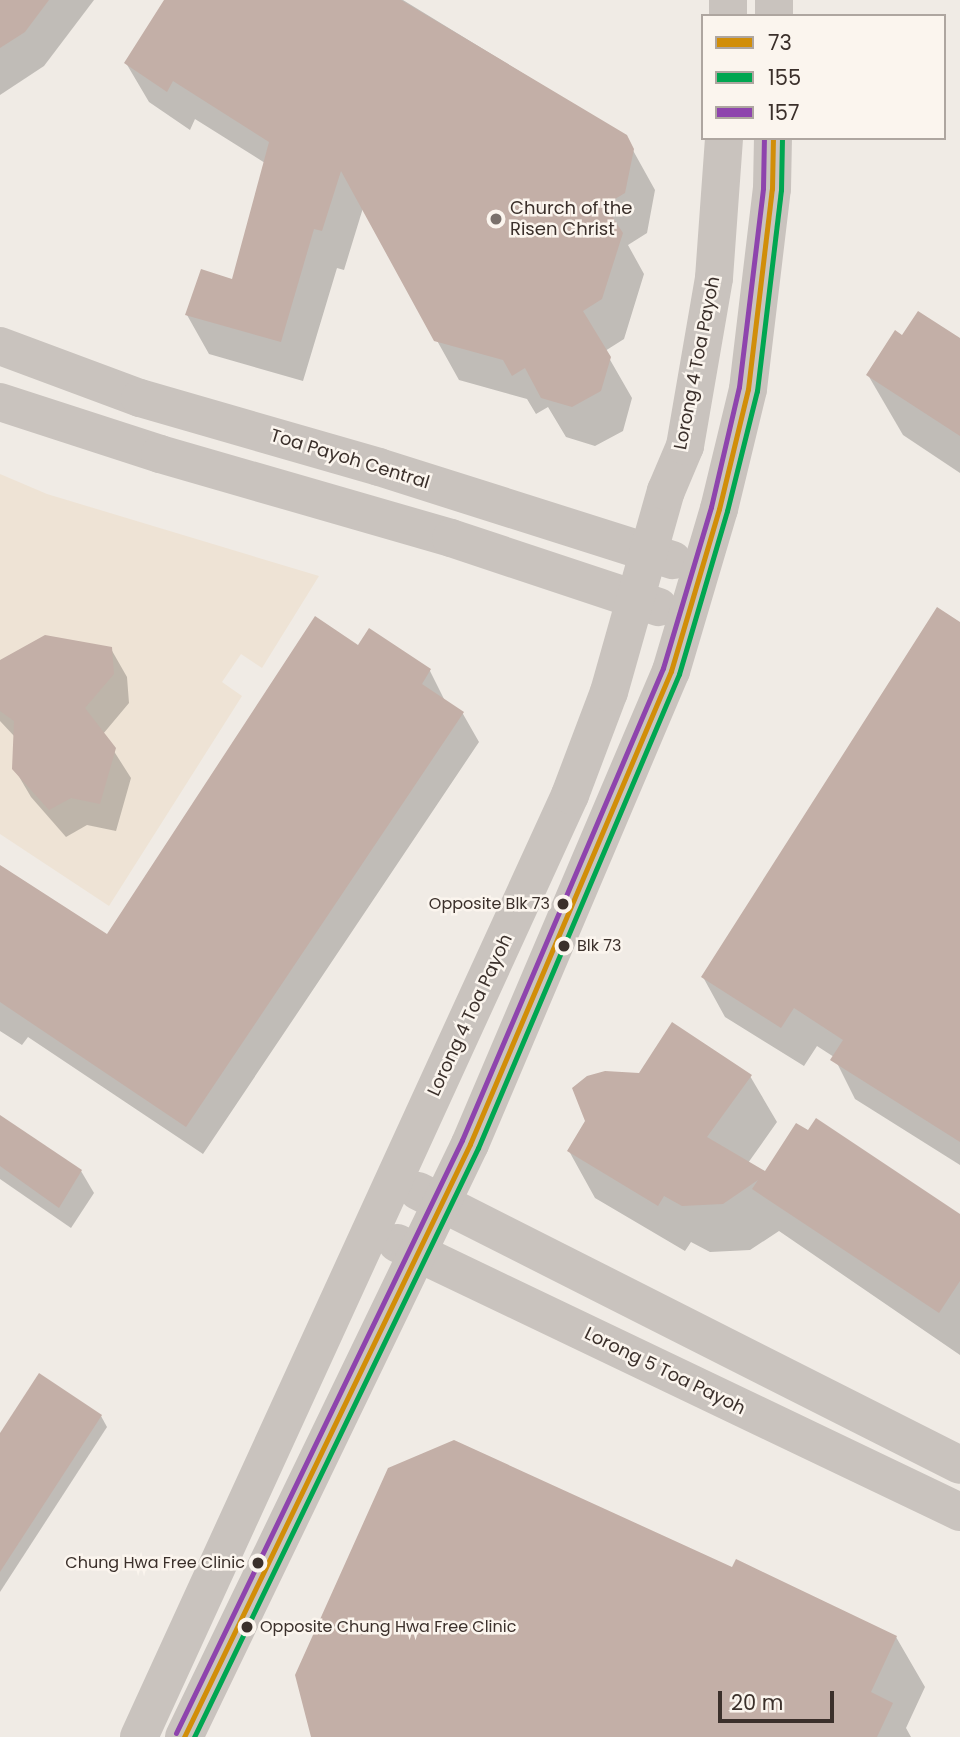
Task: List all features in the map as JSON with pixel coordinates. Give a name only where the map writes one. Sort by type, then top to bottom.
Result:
[{"type":"street","name":"Lorong 4 Toa Payoh","points":[[139,1737],[570,795],[609,692],[649,552],[685,446],[714,278],[724,140]]},
{"type":"street","points":[[184,1737],[442,1203],[572,913],[671,671],[748,389],[772,189],[773,140]]},
{"type":"street","name":"Toa Payoh Central","points":[[0,346],[140,398],[379,467],[701,569]]},
{"type":"street","points":[[0,401],[160,454],[451,538],[687,616]]},
{"type":"street","points":[[394,1179],[960,1465]]},
{"type":"street","name":"Lorong 5 Toa Payoh","points":[[370,1230],[960,1512]]},
{"type":"shaded area","points":[[0,474],[47,494],[319,576],[262,668],[241,654],[222,682],[242,696],[109,906],[0,834]]},
{"type":"building","points":[[0,0],[49,0],[25,32],[0,48]]},
{"type":"building","points":[[164,0],[401,0],[627,135],[634,149],[625,193],[605,205],[623,233],[602,299],[583,311],[611,357],[601,391],[572,407],[541,398],[525,368],[512,376],[503,360],[434,341],[341,171],[322,231],[314,229],[281,342],[185,315],[201,269],[232,279],[269,142],[173,81],[167,92],[124,63]]},
{"type":"building","points":[[918,311],[960,338],[960,436],[866,375],[895,330],[902,335]]},
{"type":"building","points":[[937,607],[960,622],[960,1142],[830,1060],[843,1040],[794,1008],[781,1028],[701,977]]},
{"type":"building","points":[[315,616],[358,645],[369,628],[431,669],[422,684],[464,712],[186,1127],[0,1002],[0,865],[107,934]]},
{"type":"building","points":[[45,635],[112,647],[114,674],[85,708],[116,748],[100,804],[71,798],[49,810],[12,769],[14,721],[0,711],[0,660]]},
{"type":"building","points":[[672,1022],[752,1075],[707,1137],[765,1171],[796,1123],[808,1130],[816,1118],[960,1214],[960,1281],[939,1313],[752,1189],[758,1180],[723,1204],[682,1206],[664,1196],[658,1206],[567,1151],[585,1121],[572,1088],[587,1076],[605,1071],[639,1073]]},
{"type":"building","points":[[0,1115],[82,1170],[59,1208],[0,1166]]},
{"type":"building","points":[[39,1373],[102,1415],[0,1572],[0,1433]]},
{"type":"building","points":[[454,1440],[732,1567],[736,1559],[897,1636],[871,1692],[893,1703],[877,1737],[311,1737],[295,1675],[388,1468]]},
{"type":"transit line","name":"157","points":[[176,1733],[462,1140],[663,668],[711,507],[739,387],[763,188],[764,140]]},
{"type":"transit line","name":"73","points":[[184,1737],[470,1144],[671,671],[719,509],[748,389],[772,189],[773,140]]},
{"type":"transit line","name":"155","points":[[194,1737],[478,1148],[679,674],[727,511],[757,391],[781,190],[782,140]]},
{"type":"place","name":"Church of the Risen Christ","points":[[496,219]]},
{"type":"place","name":"Opposite Blk 73","points":[[563,904]]},
{"type":"place","name":"Blk 73","points":[[564,946]]},
{"type":"place","name":"Chung Hwa Free Clinic","points":[[258,1563]]},
{"type":"place","name":"Opposite Chung Hwa Free Clinic","points":[[247,1627]]}]
